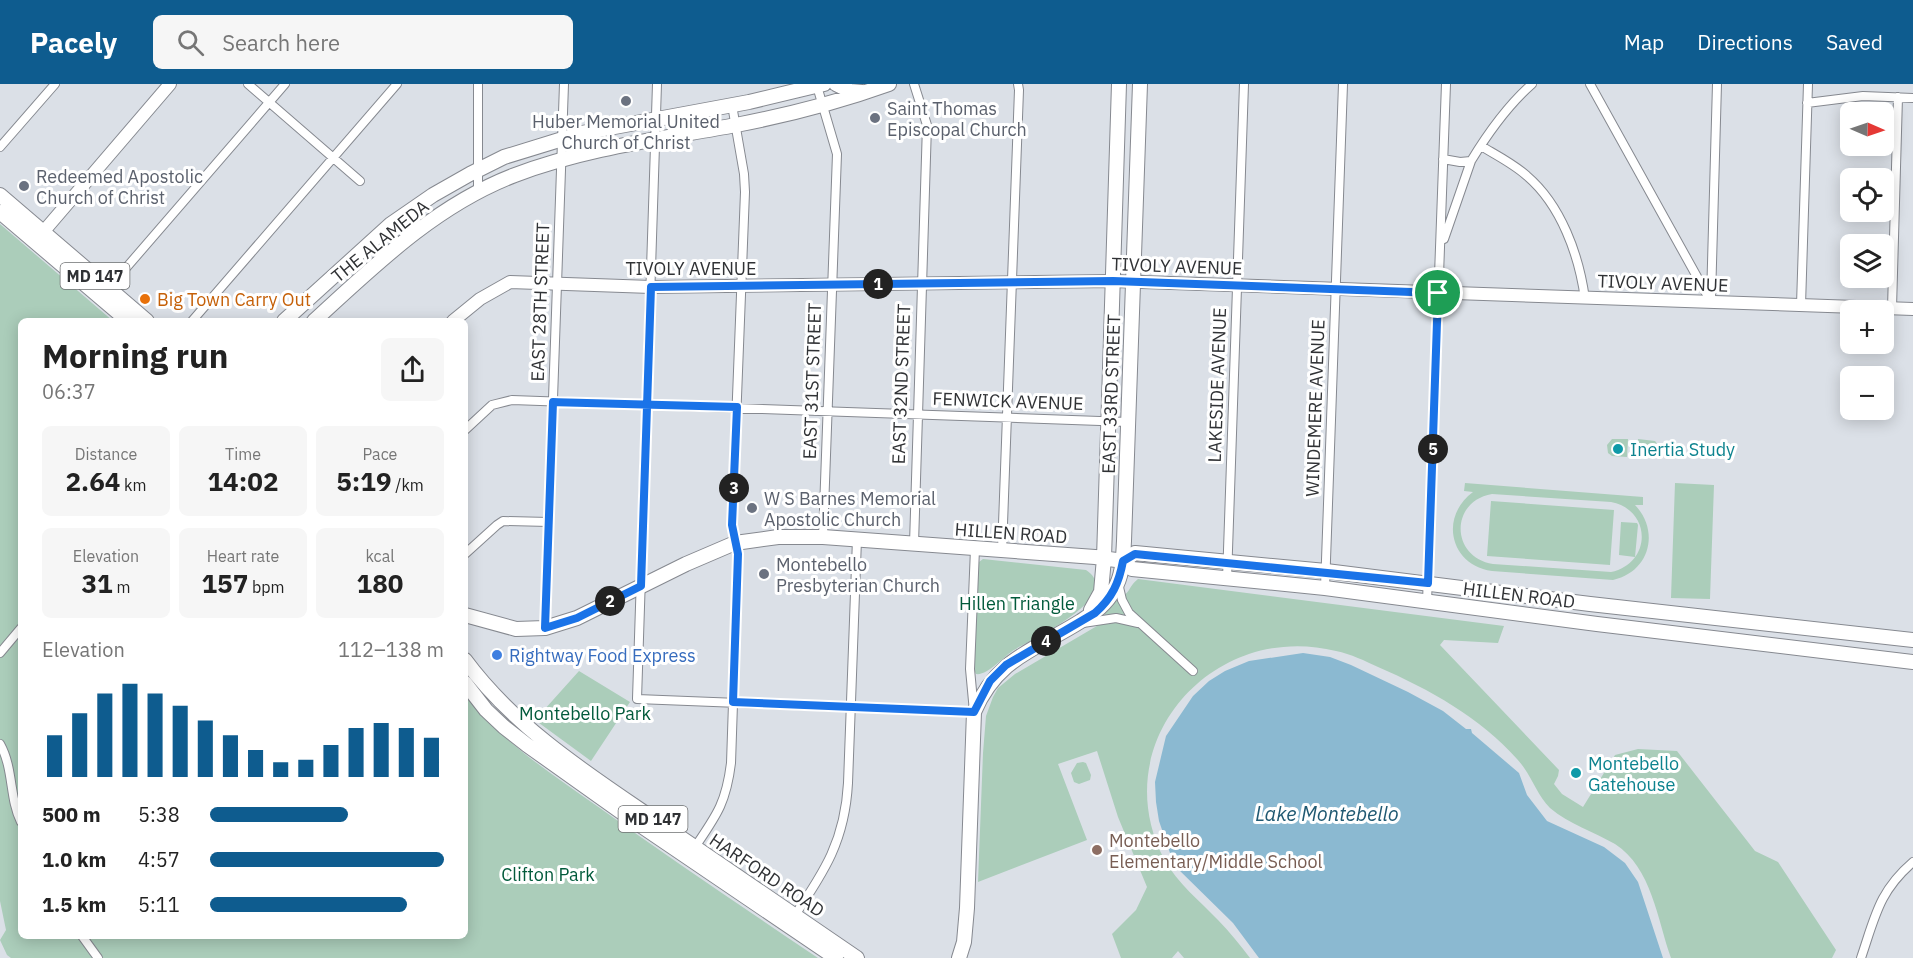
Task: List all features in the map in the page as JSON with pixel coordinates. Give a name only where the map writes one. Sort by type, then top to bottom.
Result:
[{"type":"main road","points":[[836,84],[850,91],[865,92]]},
{"type":"main road","name":"THE ALAMEDA","points":[[317,318],[396,247],[441,214],[478,192],[514,175],[561,159],[824,105],[890,84]]},
{"type":"main road","name":"EAST 33RD STREET","points":[[1079,622],[1093,607],[1101,592],[1104,558],[1119,84]]},
{"type":"main road","name":"EAST 33RD STREET","points":[[974,712],[990,681],[1006,665],[1103,606],[1118,582],[1123,561],[1140,84]]},
{"type":"main road","name":"THE ALAMEDA","points":[[288,318],[391,224],[433,195],[504,157],[562,137],[732,105],[819,85]]},
{"type":"main road","name":"MD 147","points":[[0,195],[39,237]]},
{"type":"main road","name":"MD 147","points":[[0,212],[39,237],[105,292],[143,318]]},
{"type":"main road","name":"MD 147","points":[[105,292],[126,318]]},
{"type":"main road","name":"HILLEN ROAD","points":[[468,616],[516,629],[545,628],[577,618],[735,543],[778,537],[823,537],[1104,558],[1123,561],[1132,569],[1325,588],[1913,662]]},
{"type":"main road","name":"HILLEN ROAD","points":[[1123,561],[1135,554],[1326,571],[1590,604],[1913,640]]},
{"type":"main road","name":"HILLEN ROAD","points":[[468,609],[485,619]]},
{"type":"main road","name":"HARFORD ROAD","points":[[468,664],[486,687],[527,727],[691,852]]},
{"type":"main road","name":"HARFORD ROAD","points":[[468,687],[486,710],[504,727],[791,920],[857,958]]},
{"type":"main road","points":[[959,958],[968,909],[974,712]]},
{"type":"main road","name":"HARFORD ROAD","points":[[791,920],[836,958]]},
{"type":"street","points":[[0,147],[55,84]]},
{"type":"street","points":[[39,237],[170,84]]},
{"type":"street","points":[[248,84],[360,181]]},
{"type":"street","points":[[105,292],[285,84]]},
{"type":"street","points":[[195,318],[397,84]]},
{"type":"street","points":[[478,84],[478,192]]},
{"type":"street","name":"EAST 28TH STREET","points":[[545,628],[564,84]]},
{"type":"street","points":[[657,84],[637,699],[974,712],[970,669],[975,549]]},
{"type":"street","name":"EAST 32ND STREET","points":[[914,84],[927,124],[914,544]]},
{"type":"street","points":[[1002,551],[1018,84]]},
{"type":"street","name":"LAKESIDE AVENUE","points":[[1227,579],[1244,84]]},
{"type":"street","name":"WINDEMERE AVENUE","points":[[1325,588],[1343,84]]},
{"type":"street","points":[[1427,602],[1446,84]]},
{"type":"street","points":[[1440,251],[1471,161],[1506,111],[1532,84]]},
{"type":"street","points":[[1590,84],[1711,302]]},
{"type":"street","points":[[1711,302],[1717,84]]},
{"type":"street","points":[[1801,305],[1808,84]]},
{"type":"street","name":"EAST 31ST STREET","points":[[819,85],[837,154],[823,537]]},
{"type":"street","points":[[1807,103],[1863,96],[1913,98]]},
{"type":"street","points":[[1892,300],[1898,97]]},
{"type":"street","points":[[691,852],[716,816],[728,790],[731,763],[738,554],[732,525],[744,174],[732,105]]},
{"type":"street","points":[[1481,146],[1527,176],[1548,199],[1578,260],[1585,299]]},
{"type":"street","points":[[1443,159],[1471,161]]},
{"type":"street","name":"TIVOLY AVENUE","points":[[457,318],[480,299],[510,282],[651,287],[1113,281],[1840,306]]},
{"type":"street","name":"TIVOLY AVENUE","points":[[1894,308],[1913,309]]},
{"type":"street","name":"FENWICK AVENUE","points":[[468,427],[492,405],[512,400],[1128,422]]},
{"type":"street","points":[[468,551],[503,521],[549,522]]},
{"type":"street","points":[[791,920],[834,851],[848,800],[857,539]]},
{"type":"street","points":[[1118,582],[1124,605],[1142,625],[1193,671]]},
{"type":"street","points":[[1079,622],[1116,618],[1142,625]]},
{"type":"street","points":[[0,653],[18,632]]},
{"type":"street","points":[[0,744],[7,758],[18,814]]},
{"type":"street","points":[[1861,958],[1884,895],[1897,876],[1913,862]]},
{"type":"street","points":[[84,939],[98,958]]},
{"type":"green space","name":"Clifton Park","points":[[0,224],[110,318],[18,318],[18,939],[468,939],[468,699],[510,742],[544,769],[818,958],[11,958],[7,955],[0,940],[6,930],[0,901]]},
{"type":"green space","points":[[1612,439],[1628,439],[1627,457],[1612,456],[1608,453],[1607,445]]},
{"type":"green space","points":[[1638,439],[1655,441],[1659,446],[1658,454],[1651,458],[1637,458]]},
{"type":"green space","points":[[1465,483],[1643,497],[1643,505],[1635,505],[1643,515],[1647,527],[1649,538],[1647,549],[1636,569],[1626,576],[1613,580],[1492,571],[1478,567],[1467,560],[1454,539],[1453,526],[1456,514],[1462,502],[1473,492],[1464,491]],"holes":[[[1492,494],[1611,502],[1624,507],[1634,515],[1640,525],[1642,537],[1640,548],[1634,558],[1624,567],[1611,572],[1493,564],[1479,559],[1469,551],[1463,541],[1461,529],[1468,507],[1478,499]]]},
{"type":"green space","points":[[1675,483],[1714,485],[1710,599],[1671,598]]},
{"type":"green space","points":[[1491,501],[1614,510],[1610,565],[1487,556]]},
{"type":"green space","points":[[1621,522],[1638,525],[1635,557],[1619,555]]},
{"type":"green space","name":"Hillen Triangle","points":[[983,559],[1086,570],[1095,580],[1094,592],[1086,604],[1072,616],[1014,650],[985,672],[976,674],[973,668],[979,562]]},
{"type":"green space","points":[[1138,579],[1504,626],[1498,643],[1444,640],[1440,645],[1559,770],[1554,784],[1562,794],[1583,807],[1615,755],[1638,749],[1677,751],[1755,851],[1778,862],[1836,950],[1832,958],[1671,958],[1652,895],[1637,866],[1615,844],[1573,823],[1550,808],[1522,765],[1487,730],[1435,695],[1363,660],[1336,651],[1291,646],[1249,654],[1212,673],[1181,700],[1160,734],[1148,773],[1149,815],[1164,859],[1182,884],[1227,929],[1250,958],[1184,958],[1178,951],[1172,958],[1121,958],[1112,934],[1136,910],[1147,887],[1118,817],[1097,751],[1058,764],[1087,840],[978,882],[986,716],[993,697],[998,688],[1015,674],[1102,623],[1106,610]]},
{"type":"green space","name":"Montebello Park","points":[[579,671],[630,702],[591,761],[535,720]]},
{"type":"green space","points":[[1077,763],[1086,763],[1091,775],[1090,780],[1079,784],[1074,782],[1071,773]]},
{"type":"water","name":"Lake Montebello","points":[[1303,653],[1330,657],[1351,665],[1408,692],[1443,711],[1466,729],[1471,729],[1472,733],[1519,773],[1527,795],[1547,821],[1604,847],[1625,863],[1638,882],[1663,958],[1259,958],[1233,923],[1177,868],[1159,821],[1155,782],[1166,736],[1193,696],[1209,681],[1249,661]]},
{"type":"place","name":"Huber Memorial United Church of Christ","points":[[626,101]]},
{"type":"place","name":"Saint Thomas Episcopal Church","points":[[875,118]]},
{"type":"place","name":"Redeemed Apostolic Church of Christ","points":[[24,186]]},
{"type":"place","name":"Big Town Carry Out","points":[[145,299]]},
{"type":"place","name":"Inertia Study","points":[[1618,449]]},
{"type":"place","name":"W S Barnes Memorial Apostolic Church","points":[[752,508]]},
{"type":"place","name":"Montebello Presbyterian Church","points":[[764,574]]},
{"type":"place","name":"Rightway Food Express","points":[[497,655]]},
{"type":"place","name":"Montebello Gatehouse","points":[[1576,773]]},
{"type":"place","name":"Montebello Elementary/Middle School","points":[[1097,850]]},
{"type":"route","points":[[1438,293],[1113,281],[651,287],[646,405],[641,586],[577,618],[545,628],[553,402],[646,405],[737,407],[732,525],[738,554],[733,702],[974,712],[990,681],[1006,665],[1095,613],[1109,600],[1118,582],[1123,561],[1131,554],[1326,571],[1428,583],[1438,293]]}]
